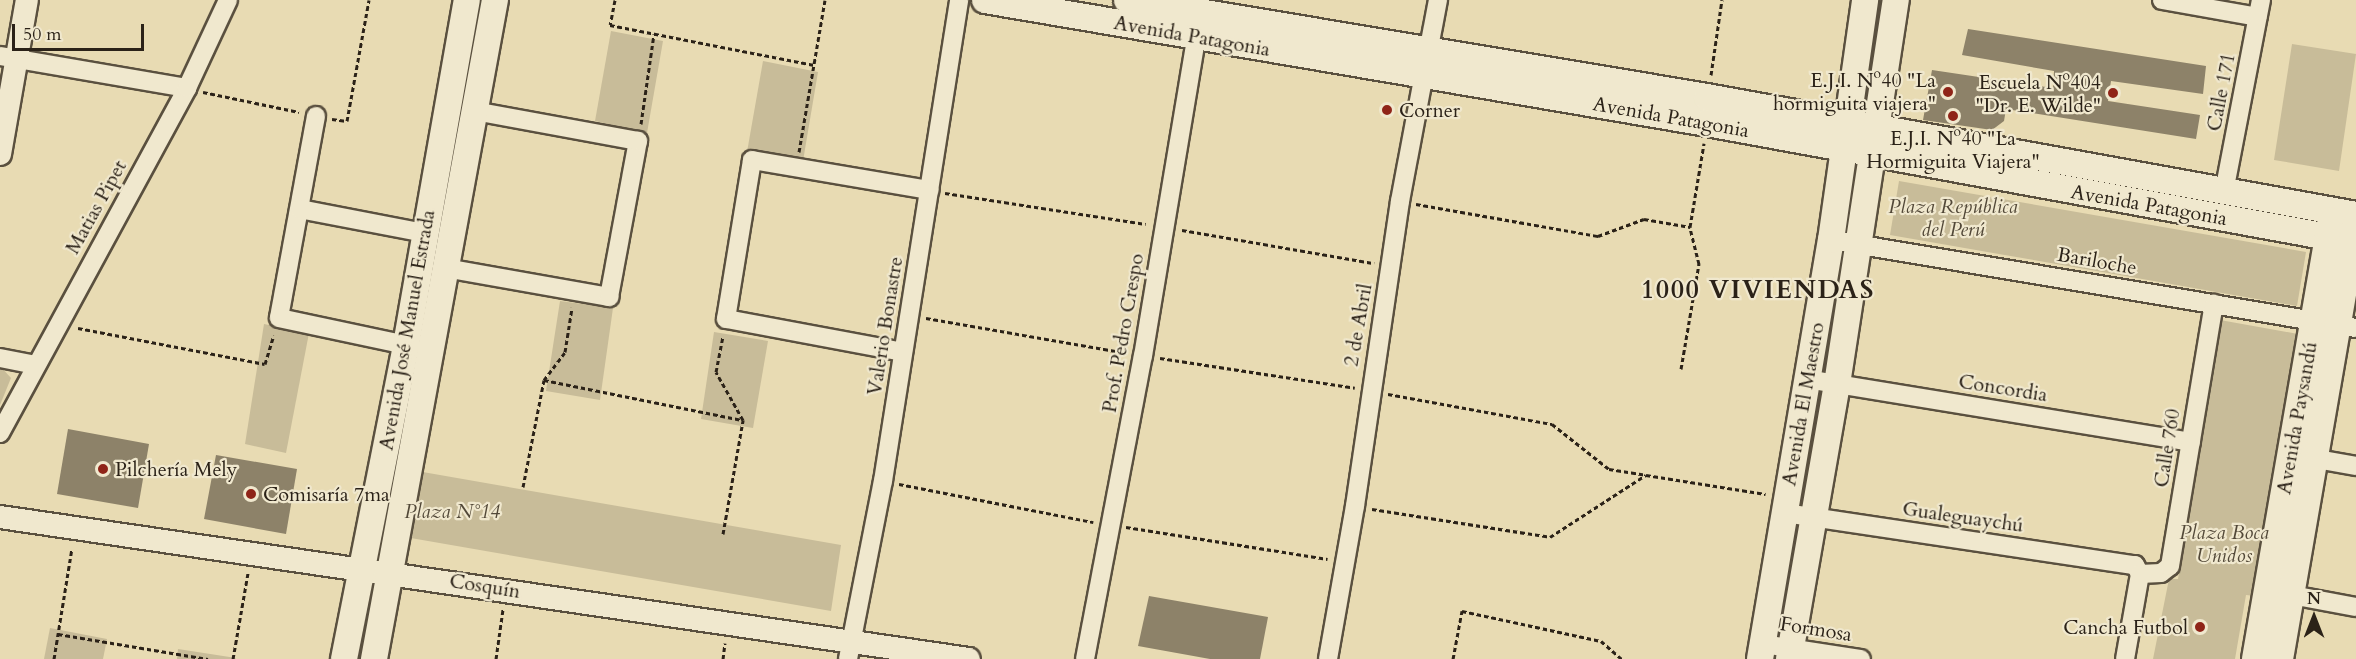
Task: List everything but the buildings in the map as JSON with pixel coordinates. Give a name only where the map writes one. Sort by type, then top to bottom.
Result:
[{"type":"main road","name":"Avenida José Manuel Estrada","points":[[344,659],[406,345],[467,0]]},
{"type":"main road","name":"Avenida José Manuel Estrada","points":[[374,659],[495,0]]},
{"type":"main road","name":"Avenida Patagonia","points":[[985,0],[1199,25],[1427,63],[1707,98],[2344,213]]},
{"type":"main road","name":"Avenida Patagonia","points":[[1127,0],[1199,25]]},
{"type":"main road","name":"Avenida El Maestro","points":[[1762,651],[1831,240],[1865,0]]},
{"type":"main road","name":"Avenida El Maestro","points":[[1790,653],[1837,384],[1896,0]]},
{"type":"main road","name":"Avenida Patagonia","points":[[1427,63],[1707,123],[1873,155],[2348,236]]},
{"type":"main road","name":"Avenida Paysandú","points":[[2255,659],[2278,593],[2301,457],[2335,324],[2348,236],[2344,213]]},
{"type":"main road","name":"Avenida Paysandú","points":[[2278,593],[2280,659]]},
{"type":"street","points":[[0,154],[8,58],[27,0]]},
{"type":"street","name":"Matias Pipet","points":[[0,433],[57,324],[187,88],[228,0]]},
{"type":"street","name":"Valerio Bonastre","points":[[850,650],[903,352],[959,0]]},
{"type":"street","name":"2 de Abril","points":[[1328,659],[1355,506],[1370,390],[1400,201],[1438,0]]},
{"type":"street","points":[[2162,0],[2260,9]]},
{"type":"street","name":"Calle 171","points":[[2224,192],[2260,9]]},
{"type":"street","name":"Prof. Pedro Crespo","points":[[1085,659],[1143,356],[1199,25]]},
{"type":"street","points":[[8,58],[187,88]]},
{"type":"street","points":[[446,268],[609,297],[638,141],[474,111]]},
{"type":"street","points":[[316,116],[279,318],[406,345]]},
{"type":"street","points":[[903,352],[726,319],[752,160],[929,190]]},
{"type":"street","points":[[300,209],[425,234]]},
{"type":"street","name":"Bariloche","points":[[1831,240],[2335,324]]},
{"type":"street","name":"Calle 760","points":[[2137,570],[2161,573],[2170,566],[2214,304]]},
{"type":"street","points":[[0,358],[36,364]]},
{"type":"street","name":"Concordia","points":[[1808,379],[2191,442]]},
{"type":"street","points":[[2301,457],[2356,466]]},
{"type":"street","name":"Gualeguaychú","points":[[1786,505],[1814,518],[2137,570]]},
{"type":"street","name":"Cosquín","points":[[0,517],[391,571],[850,650],[969,659]]},
{"type":"street","points":[[2125,659],[2137,570]]},
{"type":"street","points":[[2278,593],[2356,607]]},
{"type":"street","name":"Formosa","points":[[1762,651],[1862,659]]},
{"type":"path","points":[[187,88],[347,121],[369,0]]},
{"type":"path","points":[[615,0],[610,24],[814,65]]},
{"type":"path","points":[[796,168],[825,0]]},
{"type":"path","points":[[1707,98],[1722,0]]},
{"type":"path","points":[[638,141],[654,34]]},
{"type":"path","points":[[1681,369],[1699,264],[1690,227],[1707,123]]},
{"type":"path","points":[[1400,201],[1598,236],[1644,219],[1690,227]]},
{"type":"path","points":[[523,487],[544,380],[565,352],[575,291]]},
{"type":"path","points":[[57,324],[265,364],[279,318]]},
{"type":"path","points":[[723,534],[743,420],[716,372],[726,319]]},
{"type":"path","points":[[544,380],[743,420]]},
{"type":"path","points":[[1370,390],[1552,424],[1609,469],[1786,505]]},
{"type":"path","points":[[1355,506],[1550,537],[1646,475]]},
{"type":"path","points":[[54,659],[75,529]]},
{"type":"path","points":[[233,659],[251,553]]},
{"type":"path","points":[[496,659],[506,589]]},
{"type":"path","points":[[1453,659],[1462,611],[1600,642],[1622,659]]},
{"type":"path","points":[[58,634],[208,659]]},
{"type":"green space","points":[[611,31],[663,41],[647,133],[595,121]]},
{"type":"green space","points":[[2292,44],[2356,54],[2339,171],[2274,160]]},
{"type":"green space","points":[[763,61],[818,72],[803,161],[747,152]]},
{"type":"green space","name":"Plaza República del Perú","points":[[1899,181],[2306,252],[2297,306],[1890,235]]},
{"type":"green space","points":[[560,301],[613,308],[600,400],[546,391]]},
{"type":"green space","name":"Plaza Boca Unidos","points":[[2220,320],[2298,334],[2255,596],[2246,595],[2235,659],[2153,659],[2169,579],[2178,579]]},
{"type":"green space","points":[[264,324],[309,333],[286,453],[245,444]]},
{"type":"green space","points":[[714,332],[768,341],[753,428],[701,419]]},
{"type":"green space","points":[[0,366],[11,378],[0,405]]},
{"type":"green space","name":"Plaza N°14","points":[[417,471],[841,545],[831,611],[405,537]]},
{"type":"green space","points":[[50,628],[107,639],[103,659],[44,659]]},
{"type":"green space","points":[[178,649],[236,658],[177,659]]},
{"type":"place","name":"E.J.I. Nº40 \"La hormiguita viajera\"","points":[[1948,92]]},
{"type":"place","name":"Escuela Nº404 \"Dr. E. Wilde\"","points":[[2113,93]]},
{"type":"place","name":"Corner","points":[[1387,110]]},
{"type":"place","name":"E.J.I. Nº40 \"La Hormiguita Viajera\"","points":[[1953,116]]},
{"type":"place","name":"Pilchería Mely","points":[[103,469]]},
{"type":"place","name":"Comisaría 7ma","points":[[251,494]]},
{"type":"place","name":"Cancha Futbol","points":[[2200,627]]},
{"type":"district","name":"1000 VIVIENDAS","points":[[1758,290]]}]
